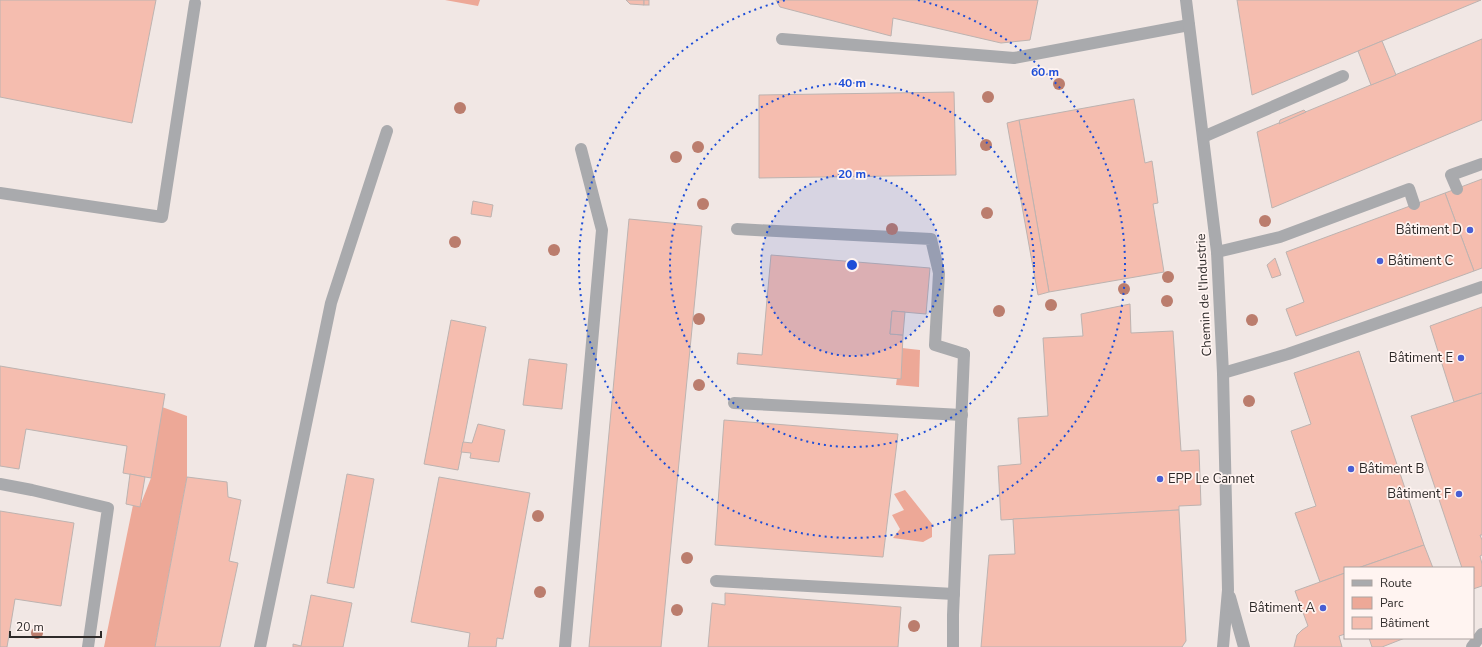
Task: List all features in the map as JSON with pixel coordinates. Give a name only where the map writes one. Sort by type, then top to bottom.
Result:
[{"type":"street","name":"Chemin de l'Industrie","points":[[1186,0],[1217,252],[1228,590]]},
{"type":"street","points":[[0,193],[162,217],[195,3]]},
{"type":"street","points":[[782,39],[1014,58],[1189,25]]},
{"type":"street","points":[[1203,137],[1343,76]]},
{"type":"street","points":[[260,647],[331,303],[387,130]]},
{"type":"street","points":[[566,647],[602,230],[581,149]]},
{"type":"street","points":[[1457,189],[1451,174],[1482,164]]},
{"type":"street","points":[[1217,252],[1280,237],[1409,189],[1414,204]]},
{"type":"street","points":[[737,229],[931,239],[939,274],[935,345],[964,354],[953,647]]},
{"type":"street","points":[[1222,373],[1288,354],[1482,287]]},
{"type":"street","points":[[734,403],[962,415]]},
{"type":"street","points":[[0,484],[108,508],[88,647]]},
{"type":"street","points":[[716,581],[954,594]]},
{"type":"street","points":[[1222,647],[1228,590]]},
{"type":"street","points":[[1228,590],[1244,647]]},
{"type":"street","points":[[1472,647],[1482,634]]},
{"type":"green space","points":[[445,0],[480,0],[478,6]]},
{"type":"green space","points":[[902,348],[920,350],[919,387],[896,385],[897,378],[901,379]]},
{"type":"green space","points":[[162,407],[187,416],[187,477],[155,647],[104,647],[133,505],[140,506],[151,478]]},
{"type":"green space","points":[[905,490],[932,524],[932,537],[923,542],[893,538],[900,529],[892,515],[904,510],[894,494]]},
{"type":"building","points":[[0,0],[156,0],[132,123],[0,97]]},
{"type":"building","points":[[626,0],[644,0],[644,5],[630,4]]},
{"type":"building","points":[[644,0],[649,0],[649,5],[644,5]]},
{"type":"building","points":[[776,0],[1038,0],[1030,40],[1001,43],[893,18],[891,36],[780,7]]},
{"type":"building","points":[[1237,0],[1481,0],[1252,95]]},
{"type":"building","points":[[1482,39],[1482,120],[1272,208],[1257,132]]},
{"type":"building","points":[[1382,41],[1396,75],[1371,85],[1358,51]]},
{"type":"building","points":[[954,92],[956,175],[759,178],[759,95]]},
{"type":"building","points":[[1134,99],[1145,163],[1152,161],[1158,203],[1153,204],[1164,272],[1049,292],[1019,120]]},
{"type":"building","points":[[1304,110],[1306,112],[1279,124],[1280,120]]},
{"type":"building","points":[[1019,120],[1049,292],[1038,295],[1007,123]]},
{"type":"building","name":"Bâtiment D","points":[[1482,179],[1482,268],[1474,271],[1445,193]]},
{"type":"building","name":"Bâtiment C","points":[[1445,193],[1474,271],[1296,336],[1286,309],[1304,302],[1286,252]]},
{"type":"building","points":[[473,201],[493,205],[491,217],[471,214]]},
{"type":"building","points":[[629,219],[702,226],[661,647],[589,647]]},
{"type":"building","points":[[771,255],[930,268],[926,314],[892,311],[890,334],[903,335],[901,379],[737,364],[738,353],[762,355]]},
{"type":"building","points":[[1275,258],[1281,275],[1272,278],[1267,265]]},
{"type":"building","points":[[1130,304],[1131,333],[1173,331],[1181,451],[1199,450],[1201,505],[1179,506],[1179,510],[1001,520],[998,466],[1021,464],[1018,418],[1048,416],[1043,338],[1083,336],[1081,314]]},
{"type":"building","name":"Bâtiment E","points":[[1482,307],[1482,393],[1454,402],[1430,326]]},
{"type":"building","points":[[892,311],[905,312],[903,335],[890,334]]},
{"type":"building","points":[[451,320],[486,327],[458,470],[424,464]]},
{"type":"building","name":"Bâtiment B","points":[[1359,351],[1424,545],[1361,567],[1344,567],[1344,573],[1320,582],[1295,513],[1316,506],[1291,431],[1311,424],[1294,373]]},
{"type":"building","points":[[529,359],[567,364],[562,409],[523,405]]},
{"type":"building","points":[[0,366],[165,394],[151,478],[123,473],[127,446],[26,429],[19,469],[0,466]]},
{"type":"building","name":"Bâtiment F","points":[[1482,393],[1482,535],[1480,535],[1482,540],[1482,555],[1480,556],[1482,564],[1482,586],[1474,589],[1474,567],[1462,567],[1411,416]]},
{"type":"building","points":[[724,420],[898,434],[883,557],[715,545]]},
{"type":"building","points":[[478,424],[505,430],[499,462],[470,458],[471,453],[461,452],[463,442],[472,443]]},
{"type":"building","points":[[130,474],[145,477],[140,507],[126,504]]},
{"type":"building","points":[[347,474],[374,479],[354,588],[327,583]]},
{"type":"building","points":[[187,477],[227,482],[228,497],[241,500],[229,561],[238,563],[220,647],[155,647]]},
{"type":"building","points":[[439,477],[530,493],[503,639],[497,638],[496,647],[468,647],[470,633],[411,622]]},
{"type":"building","points":[[1179,510],[1186,641],[1182,647],[981,647],[989,555],[1015,554],[1013,519]]},
{"type":"building","points":[[0,511],[74,523],[61,606],[15,599],[7,647],[0,647]]},
{"type":"building","points":[[1424,545],[1433,567],[1361,567]]},
{"type":"building","name":"Bâtiment A","points":[[1344,573],[1344,634],[1339,636],[1342,647],[1294,647],[1297,635],[1308,626],[1295,591]]},
{"type":"building","points":[[725,593],[901,607],[898,647],[708,647],[712,603],[725,605]]},
{"type":"building","points":[[311,595],[352,603],[343,647],[293,647],[293,644],[301,646]]},
{"type":"building","points":[[1369,639],[1402,639],[1382,647],[1372,647]]},
{"type":"place","name":"Bâtiment D","points":[[1470,230]]},
{"type":"place","name":"Bâtiment C","points":[[1380,261]]},
{"type":"place","name":"Bâtiment E","points":[[1461,358]]},
{"type":"place","name":"Bâtiment B","points":[[1351,469]]},
{"type":"place","name":"EPP Le Cannet","points":[[1160,479]]},
{"type":"place","name":"Bâtiment F","points":[[1459,494]]},
{"type":"place","name":"Bâtiment A","points":[[1323,608]]}]
